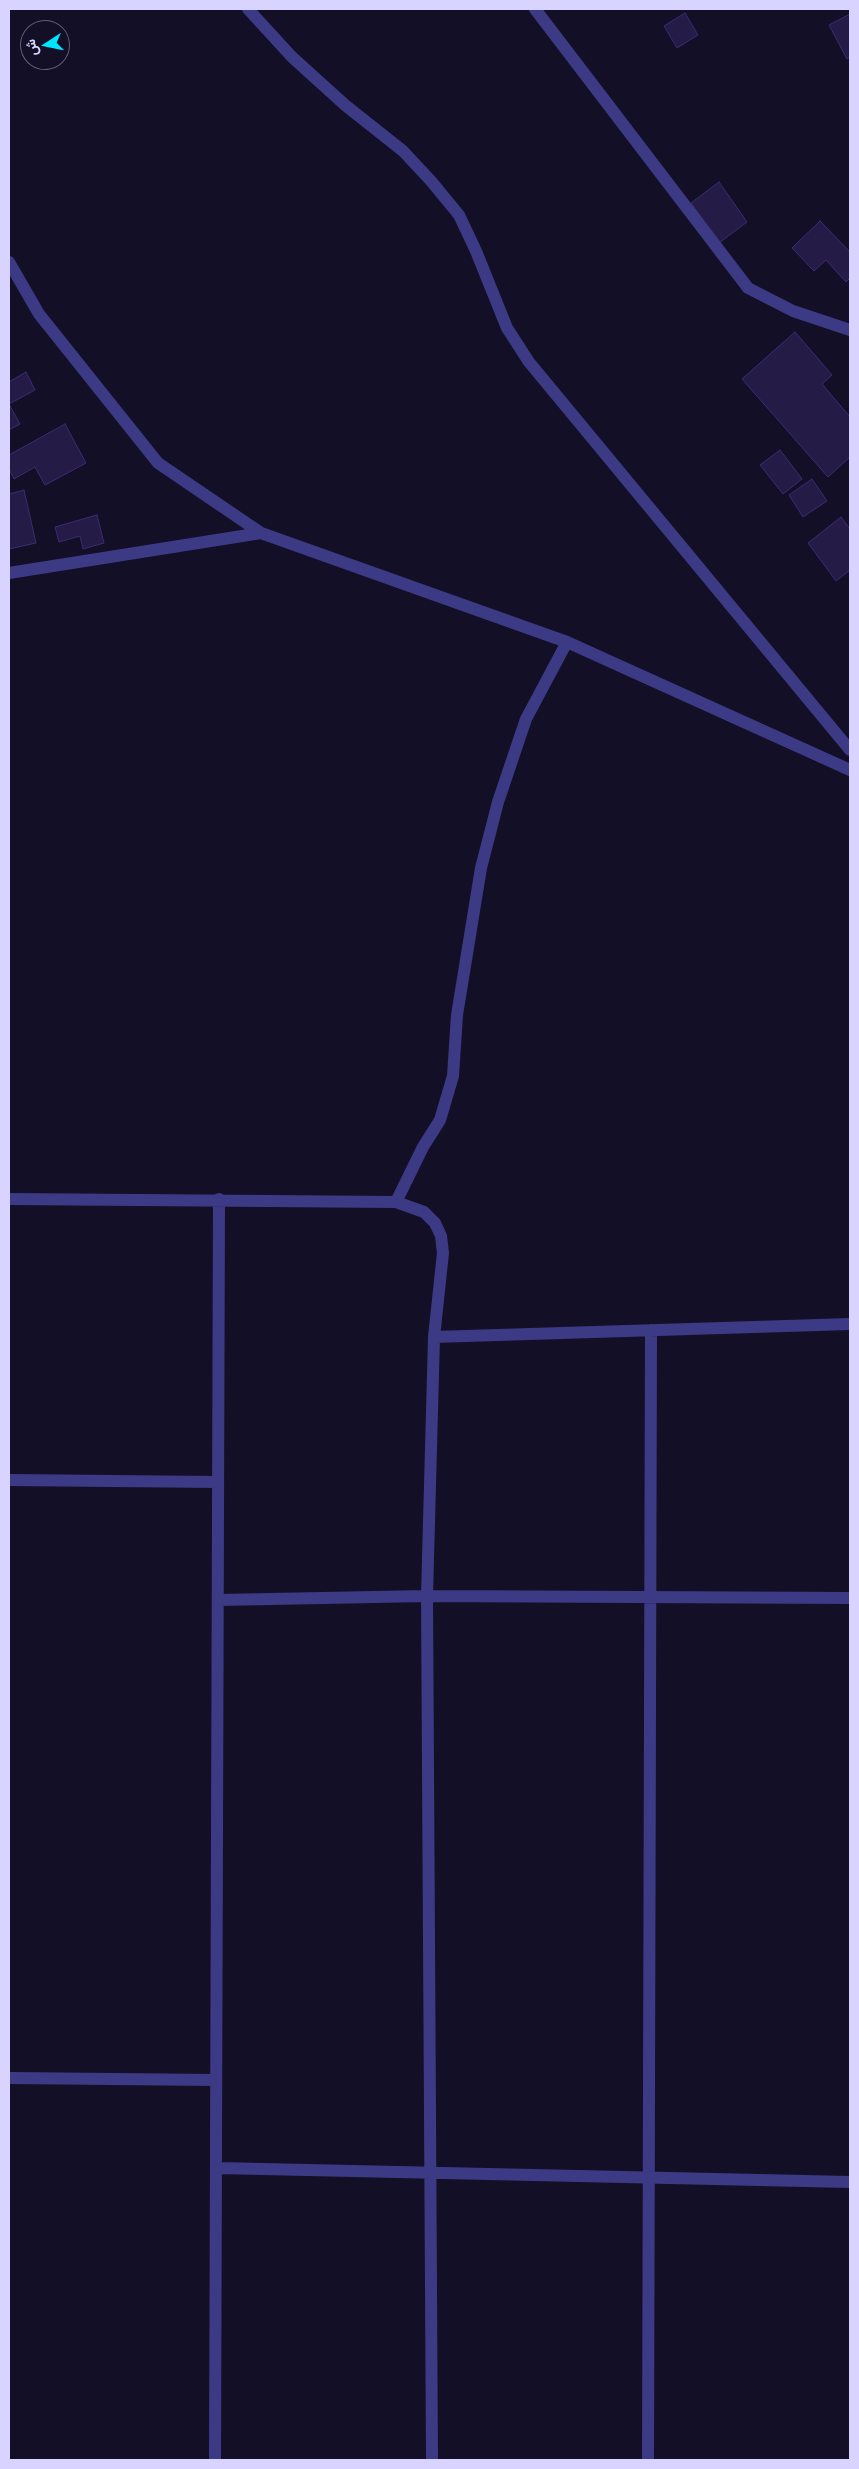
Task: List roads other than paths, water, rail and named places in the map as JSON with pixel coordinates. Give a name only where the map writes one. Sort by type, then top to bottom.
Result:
[{"type":"street","points":[[248,9],[292,57],[345,105],[403,151],[432,181],[458,215],[476,251],[508,328],[528,362],[850,750]]},
{"type":"street","points":[[535,9],[748,288],[793,311],[850,330]]},
{"type":"street","points":[[9,262],[40,314],[158,463],[261,533],[567,642],[850,770]]},
{"type":"street","points":[[9,573],[261,533]]},
{"type":"street","points":[[396,1202],[423,1147],[440,1120],[453,1076],[456,1015],[482,868],[498,802],[526,720],[567,642]]},
{"type":"street","points":[[9,1199],[219,1199],[396,1202],[424,1212],[436,1223],[441,1236],[443,1253],[434,1337],[427,1596],[432,2460]]},
{"type":"street","points":[[216,2460],[219,1199]]},
{"type":"street","points":[[434,1337],[850,1324]]},
{"type":"street","points":[[648,2460],[651,1330]]},
{"type":"street","points":[[9,1480],[218,1482]]},
{"type":"street","points":[[218,1600],[427,1596],[850,1598]]},
{"type":"street","points":[[9,2078],[216,2080]]},
{"type":"street","points":[[217,2168],[850,2182]]}]
